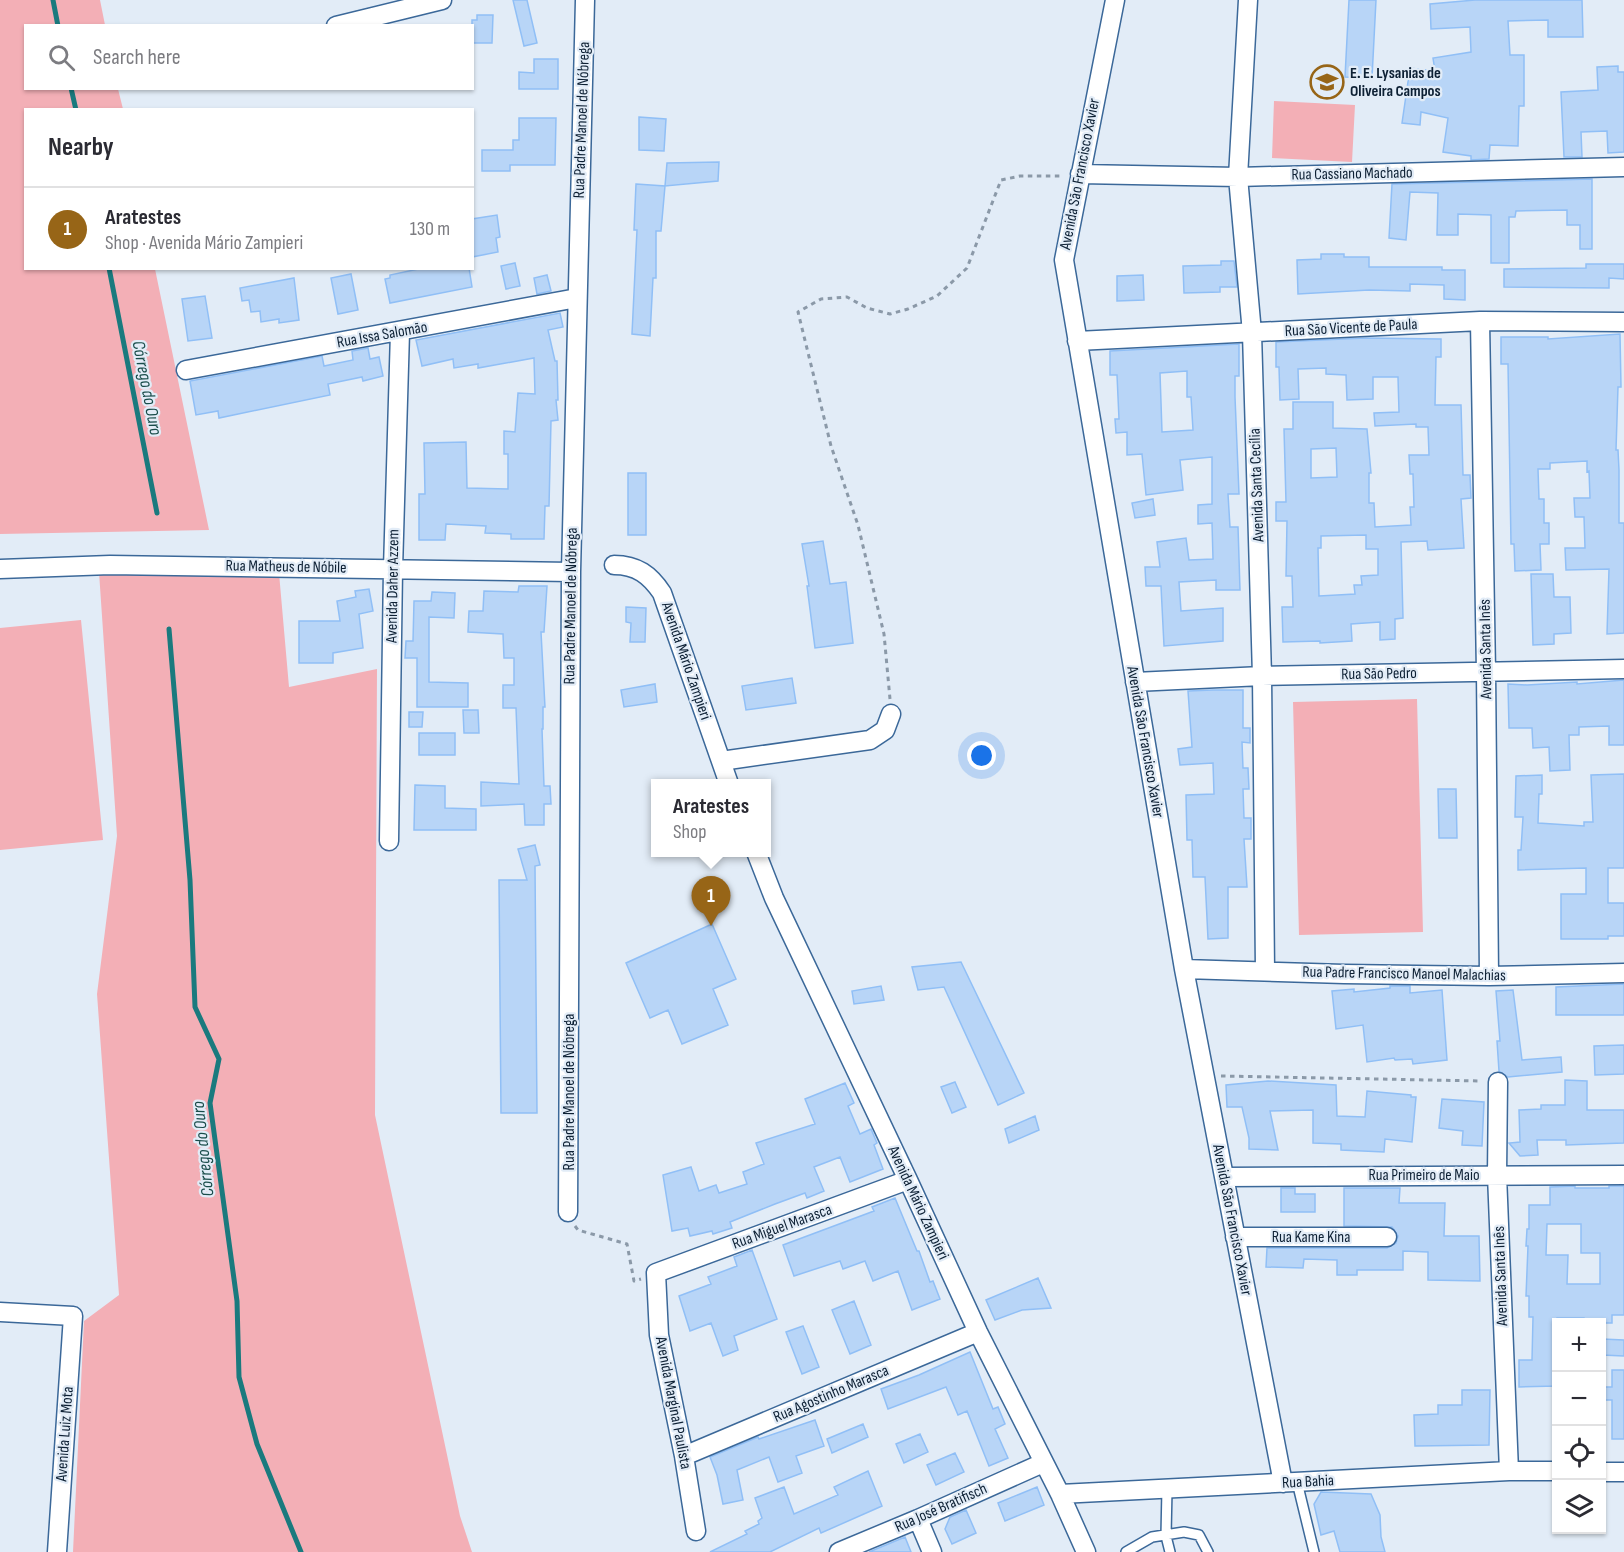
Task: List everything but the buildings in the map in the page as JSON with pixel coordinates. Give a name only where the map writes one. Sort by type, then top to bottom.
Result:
[{"type":"street","points":[[344,24],[442,0]]},
{"type":"street","name":"Rua Padre Manoel de Nóbrega","points":[[568,1212],[571,572],[585,0]]},
{"type":"street","name":"Avenida São Francisco Xavier","points":[[1115,0],[1064,260],[1184,969],[1235,1237],[1290,1483]]},
{"type":"street","name":"Avenida Santa Cecília","points":[[1248,0],[1238,177],[1252,333],[1262,676],[1265,972]]},
{"type":"street","name":"Rua Cassiano Machado","points":[[1080,174],[1238,177],[1624,167]]},
{"type":"street","name":"Rua Issa Salomão","points":[[186,370],[578,298]]},
{"type":"street","name":"Rua São Vicente de Paula","points":[[1077,341],[1480,321],[1624,322]]},
{"type":"street","name":"Avenida Santa Inês","points":[[1480,321],[1489,976]]},
{"type":"street","name":"Avenida Daher Azzem","points":[[389,841],[393,569],[400,332]]},
{"type":"street","name":"Rua Matheus de Nóbile","points":[[0,570],[111,565],[571,572]]},
{"type":"street","name":"Avenida Mário Zampieri","points":[[614,565],[633,566],[642,571],[650,577],[662,593],[728,779]]},
{"type":"street","name":"Rua São Pedro","points":[[1135,682],[1262,676],[1624,669]]},
{"type":"street","points":[[721,761],[870,740],[885,730],[891,714]]},
{"type":"street","name":"Avenida Mário Zampieri","points":[[758,857],[774,898],[978,1332],[1060,1494],[1086,1552]]},
{"type":"street","name":"Rua Padre Francisco Manoel Malachias","points":[[1184,969],[1489,976],[1624,973]]},
{"type":"street","name":"Avenida Santa Inês","points":[[1498,1082],[1497,1175],[1509,1471]]},
{"type":"street","name":"Rua Primeiro de Maio","points":[[1224,1176],[1624,1175]]},
{"type":"street","name":"Rua Miguel Marasca","points":[[656,1273],[908,1180]]},
{"type":"street","name":"Rua Kame Kina","points":[[1235,1237],[1387,1237]]},
{"type":"street","name":"Avenida Marginal Paulista","points":[[656,1273],[659,1335],[684,1456],[696,1532]]},
{"type":"street","name":"Avenida Luiz Mota","points":[[0,1312],[73,1316],[57,1552]]},
{"type":"street","name":"Rua Agostinho Marasca","points":[[684,1456],[978,1332]]},
{"type":"street","name":"Rua José Bratifisch","points":[[839,1552],[1043,1463]]},
{"type":"street","name":"Rua Bahia","points":[[1060,1494],[1509,1471],[1552,1471]]},
{"type":"street","points":[[1606,1472],[1624,1472]]},
{"type":"street","points":[[918,1519],[932,1552]]},
{"type":"lane","points":[[1290,1483],[1314,1552]]},
{"type":"lane","points":[[1167,1489],[1166,1536],[1170,1552]]},
{"type":"lane","points":[[1126,1552],[1152,1538],[1184,1532],[1199,1534],[1208,1552]]},
{"type":"path","points":[[891,714],[884,634],[879,612],[858,525],[831,446],[798,312],[821,299],[847,297],[867,308],[890,314],[937,296],[968,268],[1001,180],[1020,176],[1056,178],[1080,174]]},
{"type":"path","points":[[1204,1076],[1498,1082]]},
{"type":"path","points":[[568,1212],[578,1230],[627,1244],[634,1281],[656,1273]]},
{"type":"shaded area","points":[[0,0],[100,0],[105,24],[24,24],[24,90],[118,90],[123,108],[24,108],[24,270],[155,270],[209,530],[0,534]]},
{"type":"shaded area","points":[[1274,101],[1355,105],[1352,162],[1272,158]]},
{"type":"shaded area","points":[[99,572],[279,573],[289,687],[377,669],[375,1115],[460,1516],[472,1552],[73,1552],[84,1321],[119,1295],[97,994],[117,836]]},
{"type":"shaded area","points":[[81,620],[103,840],[0,850],[0,628]]},
{"type":"shaded area","points":[[1417,699],[1423,932],[1299,935],[1293,702]]},
{"type":"waterway","name":"Córrego do Ouro","points":[[53,0],[58,24]]},
{"type":"waterway","name":"Córrego do Ouro","points":[[71,90],[76,108]]},
{"type":"waterway","name":"Córrego do Ouro","points":[[109,270],[157,513]]},
{"type":"waterway","name":"Córrego do Ouro","points":[[169,629],[190,880],[195,1007],[219,1059],[210,1103],[237,1301],[239,1377],[257,1444],[301,1552]]},
{"type":"place","name":"E. E. Lysanias de Oliveira Campos","points":[[1327,82]]},
{"type":"place","name":"Aratestes","points":[[711,926]]}]
